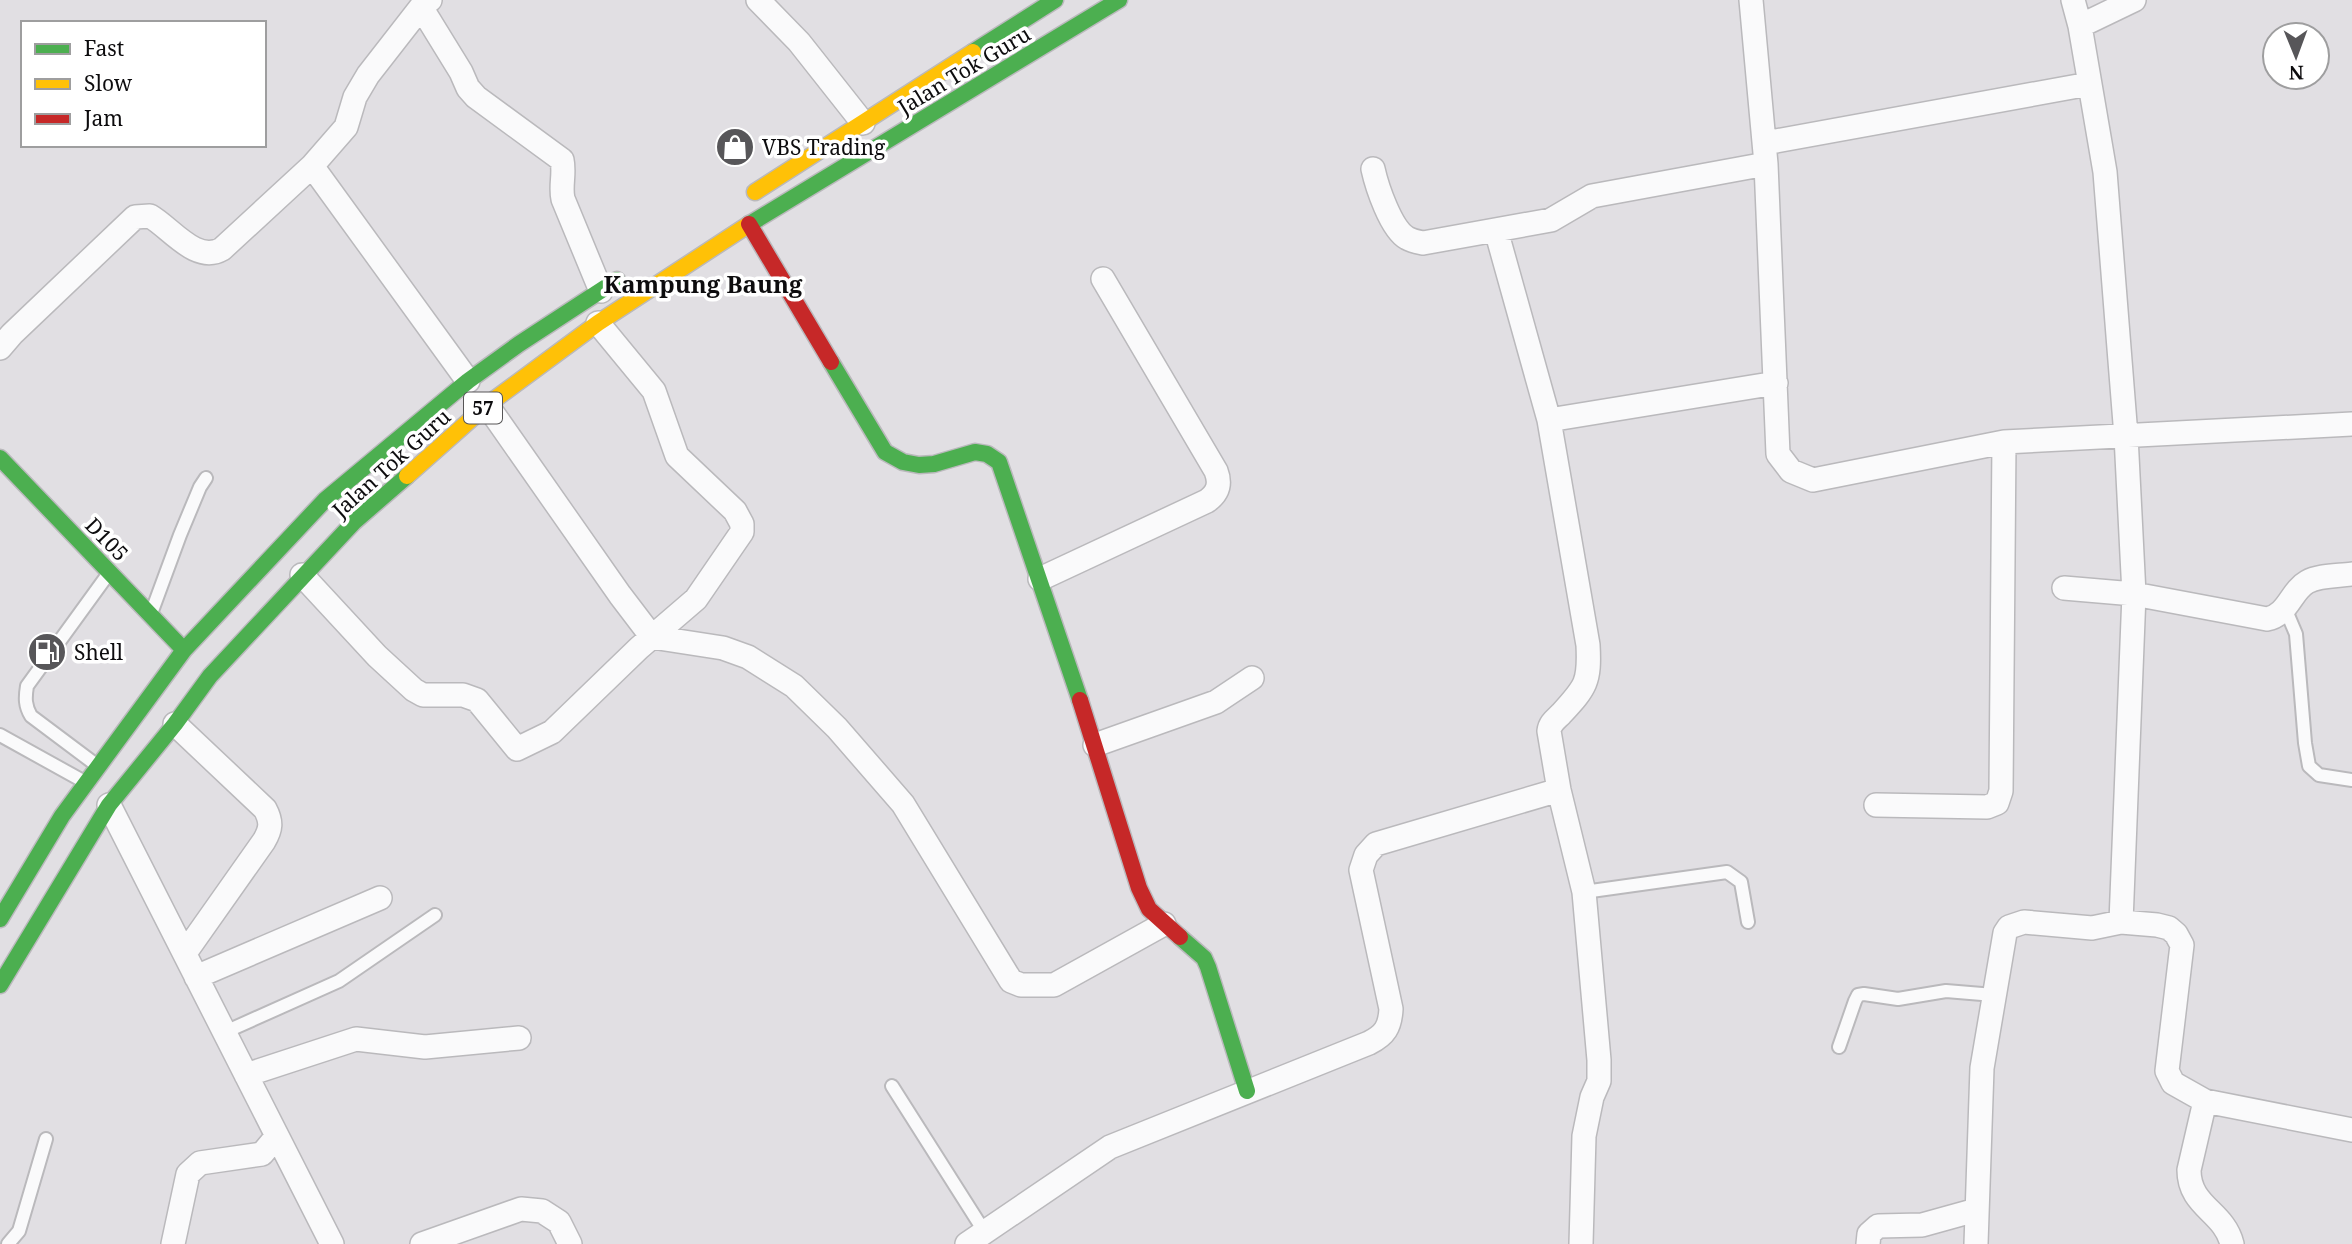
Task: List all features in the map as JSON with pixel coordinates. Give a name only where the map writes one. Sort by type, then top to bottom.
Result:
[{"type":"main road","name":"Jalan Tok Guru","points":[[738,203],[1055,0]]},
{"type":"main road","name":"Jalan Tok Guru","points":[[0,985],[109,805],[210,676],[354,522],[487,405],[598,323],[749,225],[1119,0]]},
{"type":"main road","points":[[749,225],[885,452],[894,459],[917,467],[930,466],[970,452],[981,451],[990,453],[999,462],[1095,745],[1139,888],[1149,909],[1203,958],[1209,967],[1247,1091]]},
{"type":"main road","name":"Jalan Tok Guru","points":[[0,919],[62,816],[184,650],[326,499],[468,381],[519,344],[635,269]]},
{"type":"main road","name":"D105","points":[[3,469],[110,572],[184,650]]},
{"type":"main road","points":[[26,876],[42,879],[59,873],[83,848]]},
{"type":"street","points":[[758,0],[799,42],[863,123]]},
{"type":"street","points":[[1751,0],[1765,154],[1778,454],[1791,471],[1813,480],[2004,442],[2352,424]]},
{"type":"street","points":[[2073,0],[2080,26],[2105,172],[2126,436],[2134,594],[2121,922]]},
{"type":"street","points":[[2080,26],[2134,0]]},
{"type":"street","points":[[0,348],[135,217],[150,216],[196,250],[204,253],[216,252],[312,166],[346,127],[355,97],[417,5],[476,97],[562,160],[565,170],[561,187],[563,199],[601,291]]},
{"type":"street","points":[[1373,169],[1378,194],[1402,234],[1423,243],[1551,220],[1592,196],[1765,154],[2089,84]]},
{"type":"street","points":[[312,166],[468,381]]},
{"type":"street","points":[[1496,230],[1549,420],[1588,645],[1589,670],[1586,684],[1550,725],[1549,732],[1559,790],[1584,892],[1599,1060],[1599,1081],[1584,1136],[1581,1244]]},
{"type":"street","points":[[1040,579],[1206,501],[1214,496],[1218,488],[1216,471],[1103,279]]},
{"type":"street","points":[[302,575],[377,656],[414,690],[423,695],[463,695],[477,700],[517,749],[552,732],[696,599],[738,539],[742,524],[736,511],[677,456],[654,391],[598,323]]},
{"type":"street","points":[[1549,420],[1776,383]]},
{"type":"street","points":[[487,405],[652,637],[723,648],[748,657],[794,686],[837,728],[903,804],[1007,977],[1015,984],[1057,984],[1164,925]]},
{"type":"street","points":[[1877,805],[1987,807],[1997,803],[2001,791],[2004,442]]},
{"type":"street","points":[[2064,588],[2134,594],[2261,619],[2273,618],[2309,580],[2352,575]]},
{"type":"street","points":[[1095,745],[1216,702],[1252,678]]},
{"type":"street","points":[[175,723],[265,809],[271,819],[270,831],[264,841],[185,953]]},
{"type":"street","points":[[975,1237],[1110,1147],[1382,1036],[1388,1028],[1391,1009],[1361,870],[1366,855],[1376,844],[1559,790]]},
{"type":"street","points":[[109,805],[332,1244]]},
{"type":"street","points":[[197,977],[380,898]]},
{"type":"street","points":[[1976,1244],[1982,1068],[2005,933],[2016,923],[2095,928],[2121,922],[2169,928],[2182,945],[2167,1071],[2173,1083],[2206,1101],[2352,1130]]},
{"type":"street","points":[[246,1075],[356,1040],[429,1047],[519,1038]]},
{"type":"street","points":[[2206,1101],[2189,1170],[2189,1181],[2198,1200],[2223,1222],[2232,1244]]},
{"type":"street","points":[[173,1244],[188,1174],[194,1167],[200,1163],[262,1154],[277,1136]]},
{"type":"street","points":[[422,1244],[521,1209],[542,1211],[559,1222],[570,1244]]},
{"type":"street","points":[[1868,1244],[1870,1234],[1878,1226],[1922,1225],[1976,1210]]},
{"type":"lane","points":[[151,615],[180,535],[206,478]]},
{"type":"lane","points":[[98,766],[32,716],[26,708],[25,697],[27,686],[110,572]]},
{"type":"lane","points":[[2285,608],[2296,634],[2309,765],[2319,775],[2352,780]]},
{"type":"lane","points":[[0,735],[87,782]]},
{"type":"lane","points":[[1584,892],[1727,872],[1741,882],[1748,922]]},
{"type":"lane","points":[[225,1032],[343,979],[435,915]]},
{"type":"lane","points":[[1839,1047],[1858,995],[1898,999],[1946,991],[1994,995]]},
{"type":"lane","points":[[892,1086],[975,1237]]},
{"type":"lane","points":[[8,1244],[19,1231],[46,1139]]},
{"type":"traffic: fast","points":[[973,52],[1055,0]]},
{"type":"traffic: fast","points":[[748,225],[1119,0]]},
{"type":"traffic: fast","points":[[0,919],[62,816],[184,650],[325,500],[468,381],[617,280]]},
{"type":"traffic: fast","points":[[831,362],[885,452],[903,462],[919,465],[934,464],[975,452],[987,454],[999,462],[1080,700]]},
{"type":"traffic: fast","points":[[0,458],[184,650]]},
{"type":"traffic: fast","points":[[0,985],[109,805],[210,676],[354,522],[407,476]]},
{"type":"traffic: fast","points":[[1180,937],[1204,958],[1208,967],[1247,1091]]},
{"type":"traffic: slow","points":[[755,192],[973,52]]},
{"type":"traffic: slow","points":[[407,476],[487,405],[598,323],[748,225]]},
{"type":"traffic: jam","points":[[749,224],[831,362]]},
{"type":"traffic: jam","points":[[1080,700],[1139,888],[1149,909],[1180,937]]},
{"type":"place","name":"VBS Trading","points":[[735,147]]},
{"type":"place","name":"Shell","points":[[47,652]]},
{"type":"district","name":"Kampung Baung","points":[[703,283]]}]
